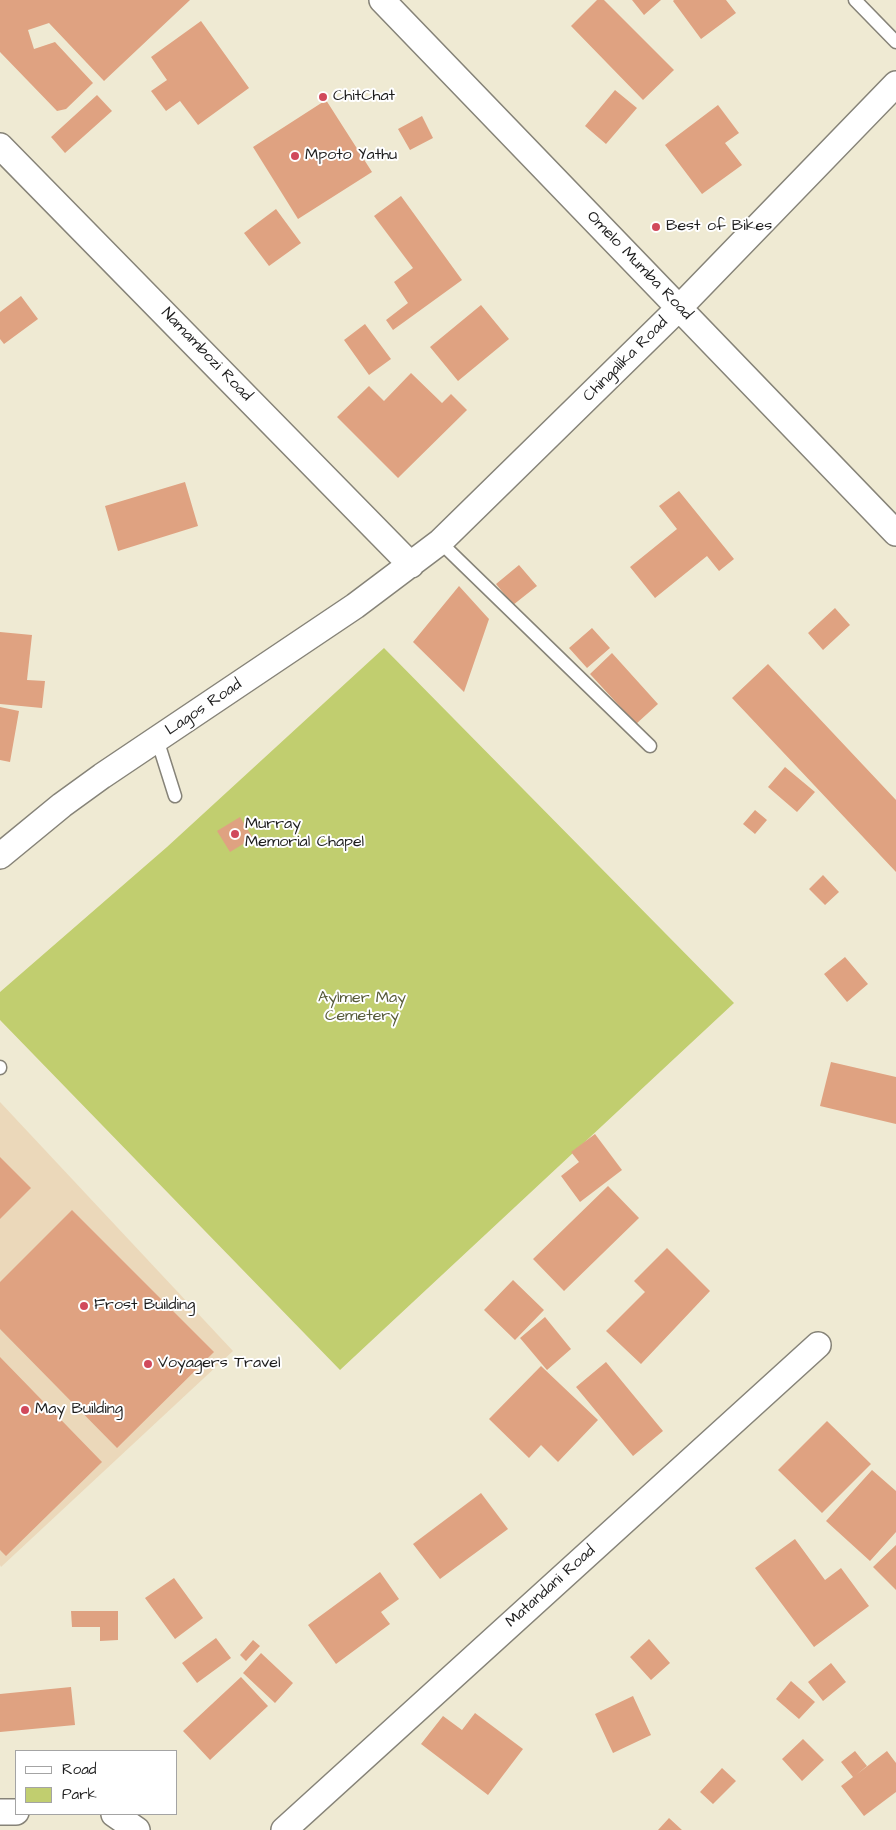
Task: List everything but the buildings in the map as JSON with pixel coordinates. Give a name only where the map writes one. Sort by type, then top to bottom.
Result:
[{"type":"street","name":"Omelo Mumba Road","points":[[382,0],[896,533]]},
{"type":"street","name":"Chingalika Road","points":[[411,565],[440,542],[679,308],[896,84]]},
{"type":"street","name":"Namambozi Road","points":[[0,146],[411,565]]},
{"type":"street","name":"Lagos Road","points":[[0,856],[62,804],[355,606],[411,565]]},
{"type":"street","name":"Matandani Road","points":[[284,1830],[818,1345]]},
{"type":"street","points":[[0,1812],[15,1812]]},
{"type":"street","points":[[115,1815],[137,1830]]},
{"type":"lane","points":[[855,0],[896,42]]},
{"type":"lane","points":[[440,542],[650,746]]},
{"type":"lane","points":[[157,739],[174,796]]},
{"type":"shaded area","points":[[0,1102],[233,1351],[1,1567],[0,1565]]},
{"type":"green space","name":"Aylmer May Cemetery","points":[[384,648],[734,1003],[340,1370],[0,1020],[0,992],[167,847]]},
{"type":"place","name":"ChitChat","points":[[323,97]]},
{"type":"place","name":"Mpoto Yathu","points":[[295,156]]},
{"type":"place","name":"Best of Bikes","points":[[656,227]]},
{"type":"place","name":"Murray Memorial Chapel","points":[[235,834]]},
{"type":"place","name":"Frost Building","points":[[84,1306]]},
{"type":"place","name":"Voyagers Travel","points":[[148,1364]]},
{"type":"place","name":"May Building","points":[[25,1410]]}]
